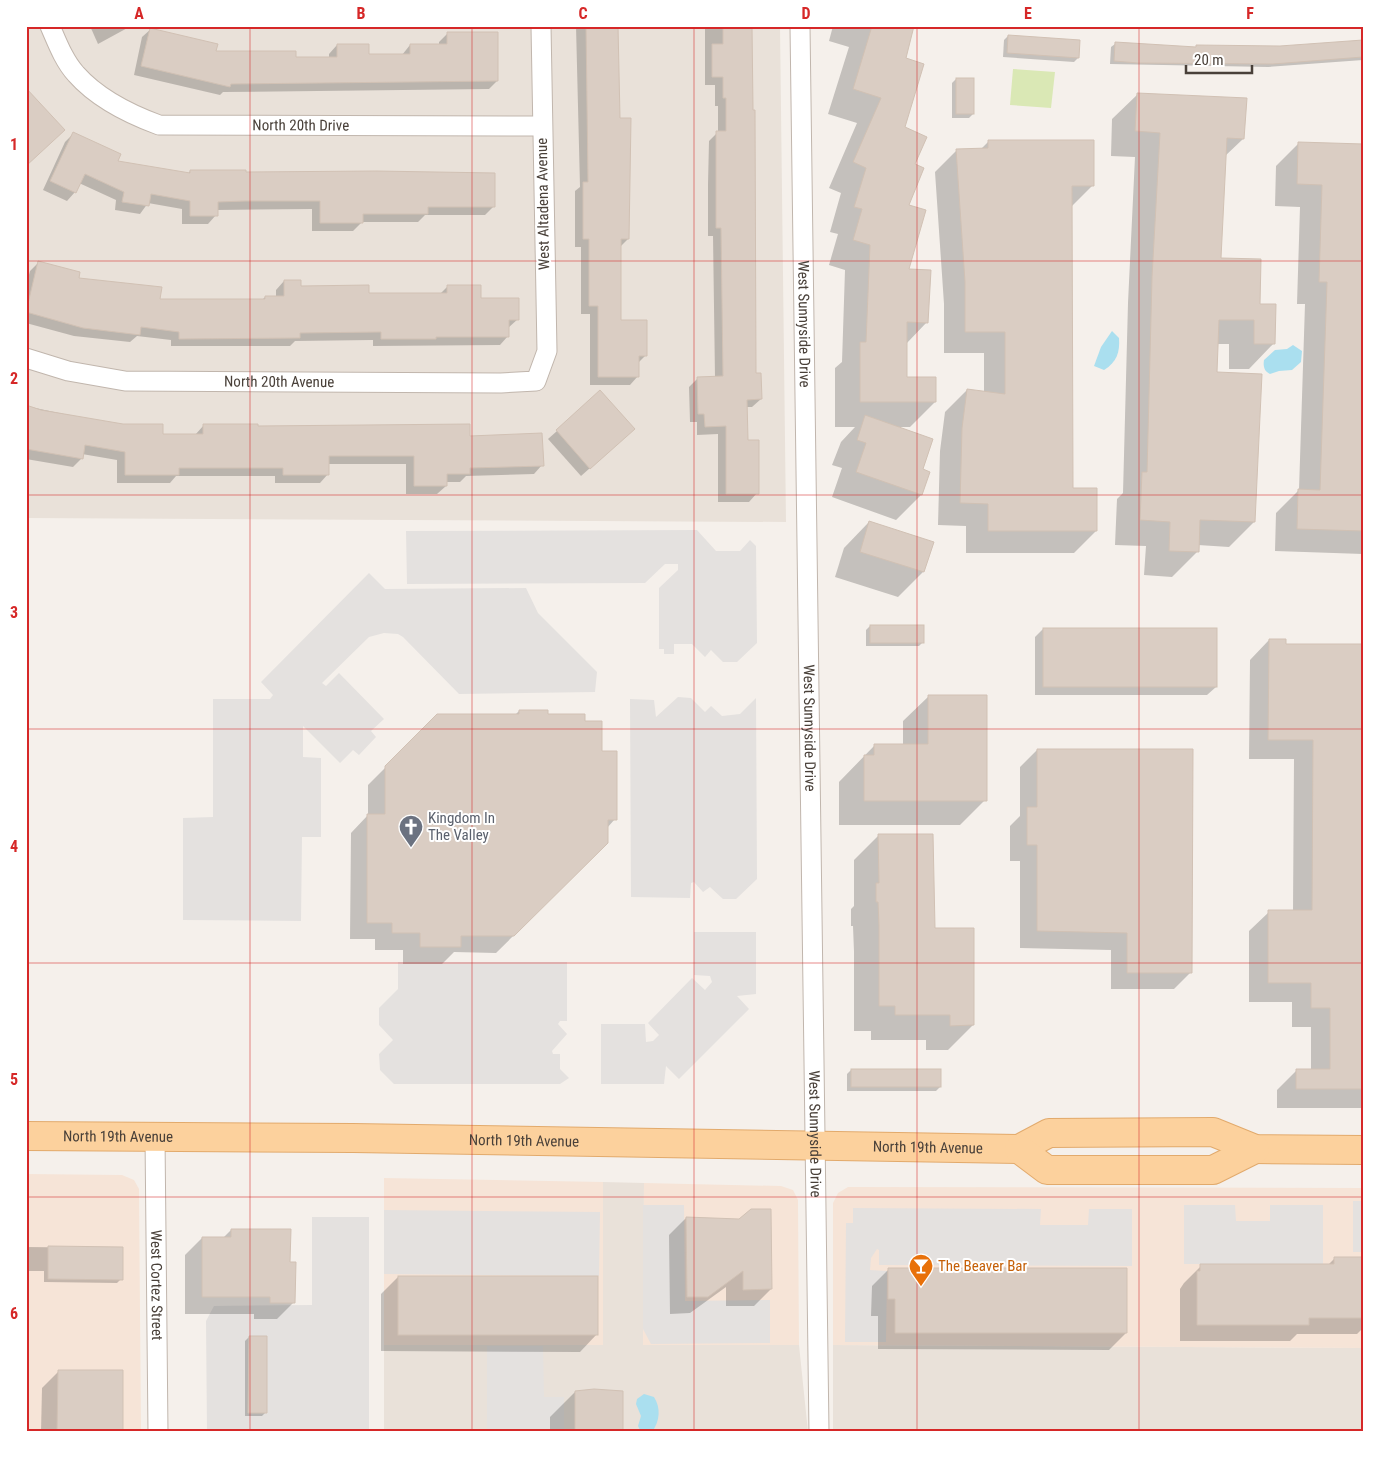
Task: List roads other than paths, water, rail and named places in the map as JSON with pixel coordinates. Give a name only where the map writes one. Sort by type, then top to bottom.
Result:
[{"type":"main road","name":"North 19th Avenue","points":[[26,1136],[398,1138],[815,1147],[1019,1149],[1048,1133],[1213,1132],[1255,1149],[1363,1150]]},
{"type":"main road","name":"North 19th Avenue","points":[[1019,1149],[1047,1170],[1214,1170],[1255,1149]]},
{"type":"street","name":"North 20th Drive","points":[[50,26],[58,46],[76,74],[101,96],[134,116],[159,125],[189,127],[542,126]]},
{"type":"street","name":"West Altadena Avenue","points":[[536,381],[547,351],[541,26]]},
{"type":"street","name":"West Sunnyside Drive","points":[[800,26],[819,1432]]},
{"type":"street","name":"North 20th Avenue","points":[[26,358],[68,371],[125,382],[501,383],[536,381]]},
{"type":"street","name":"West Cortez Street","points":[[155,1137],[158,1432]]},
{"type":"water","points":[[1112,331],[1119,338],[1119,348],[1115,360],[1104,370],[1094,366],[1101,347]]},
{"type":"water","points":[[1293,345],[1302,351],[1301,362],[1292,370],[1270,374],[1265,370],[1264,360],[1275,350],[1287,349]]},
{"type":"water","points":[[644,1394],[654,1397],[659,1410],[658,1419],[652,1432],[641,1432],[638,1426],[641,1416],[636,1404],[637,1399]]},
{"type":"place","name":"Kingdom In The Valley","points":[[411,848]]},
{"type":"place","name":"The Beaver Bar","points":[[921,1287]]}]
